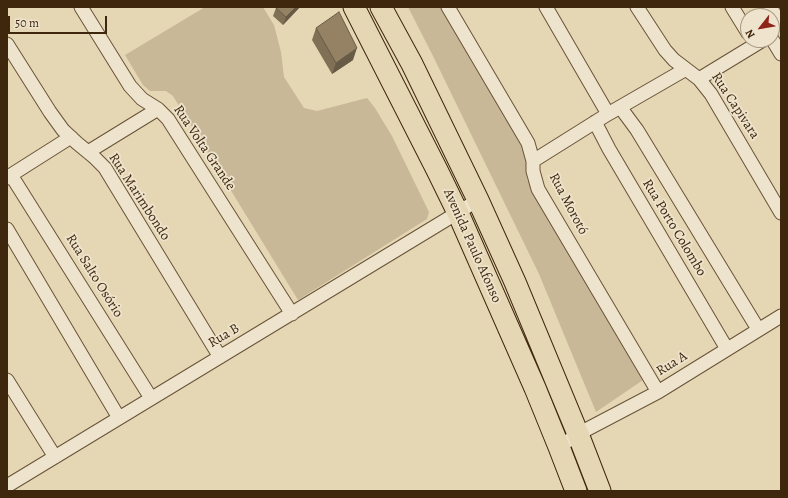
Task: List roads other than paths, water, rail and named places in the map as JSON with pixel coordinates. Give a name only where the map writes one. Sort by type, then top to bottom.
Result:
[{"type":"main road","name":"Avenida Paulo Afonso","points":[[354,7],[458,213],[535,388],[576,491]]},
{"type":"main road","name":"Avenida Paulo Afonso","points":[[381,7],[412,64],[478,200],[515,282],[600,491]]},
{"type":"street","name":"Rua Volta Grande","points":[[81,7],[130,86],[142,99],[158,109],[168,119],[292,314]]},
{"type":"street","name":"Rua Morotó","points":[[448,7],[528,143],[538,189],[658,392]]},
{"type":"street","points":[[546,7],[608,114]]},
{"type":"street","name":"Rua Capivara","points":[[637,7],[665,50],[674,60],[699,79],[711,94],[781,213]]},
{"type":"street","points":[[732,7],[740,20]]},
{"type":"street","points":[[770,7],[781,24]]},
{"type":"street","name":"Rua Marimbondo","points":[[7,44],[63,130],[105,168],[220,358]]},
{"type":"street","points":[[699,79],[748,48]]},
{"type":"street","points":[[533,161],[608,114],[686,68]]},
{"type":"street","name":"Rua Porto Colombo","points":[[620,107],[637,130],[758,329]]},
{"type":"street","points":[[88,152],[158,109]]},
{"type":"street","name":"Rua Porto Colombo","points":[[595,122],[613,156],[727,349]]},
{"type":"street","points":[[9,177],[71,138]]},
{"type":"street","name":"Rua Salto Osório","points":[[9,177],[151,398]]},
{"type":"street","name":"Rua B","points":[[7,486],[478,200]]},
{"type":"street","points":[[7,229],[119,418]]},
{"type":"street","name":"Rua A","points":[[559,447],[578,434],[658,392],[781,316]]},
{"type":"street","points":[[7,380],[55,457]]}]
